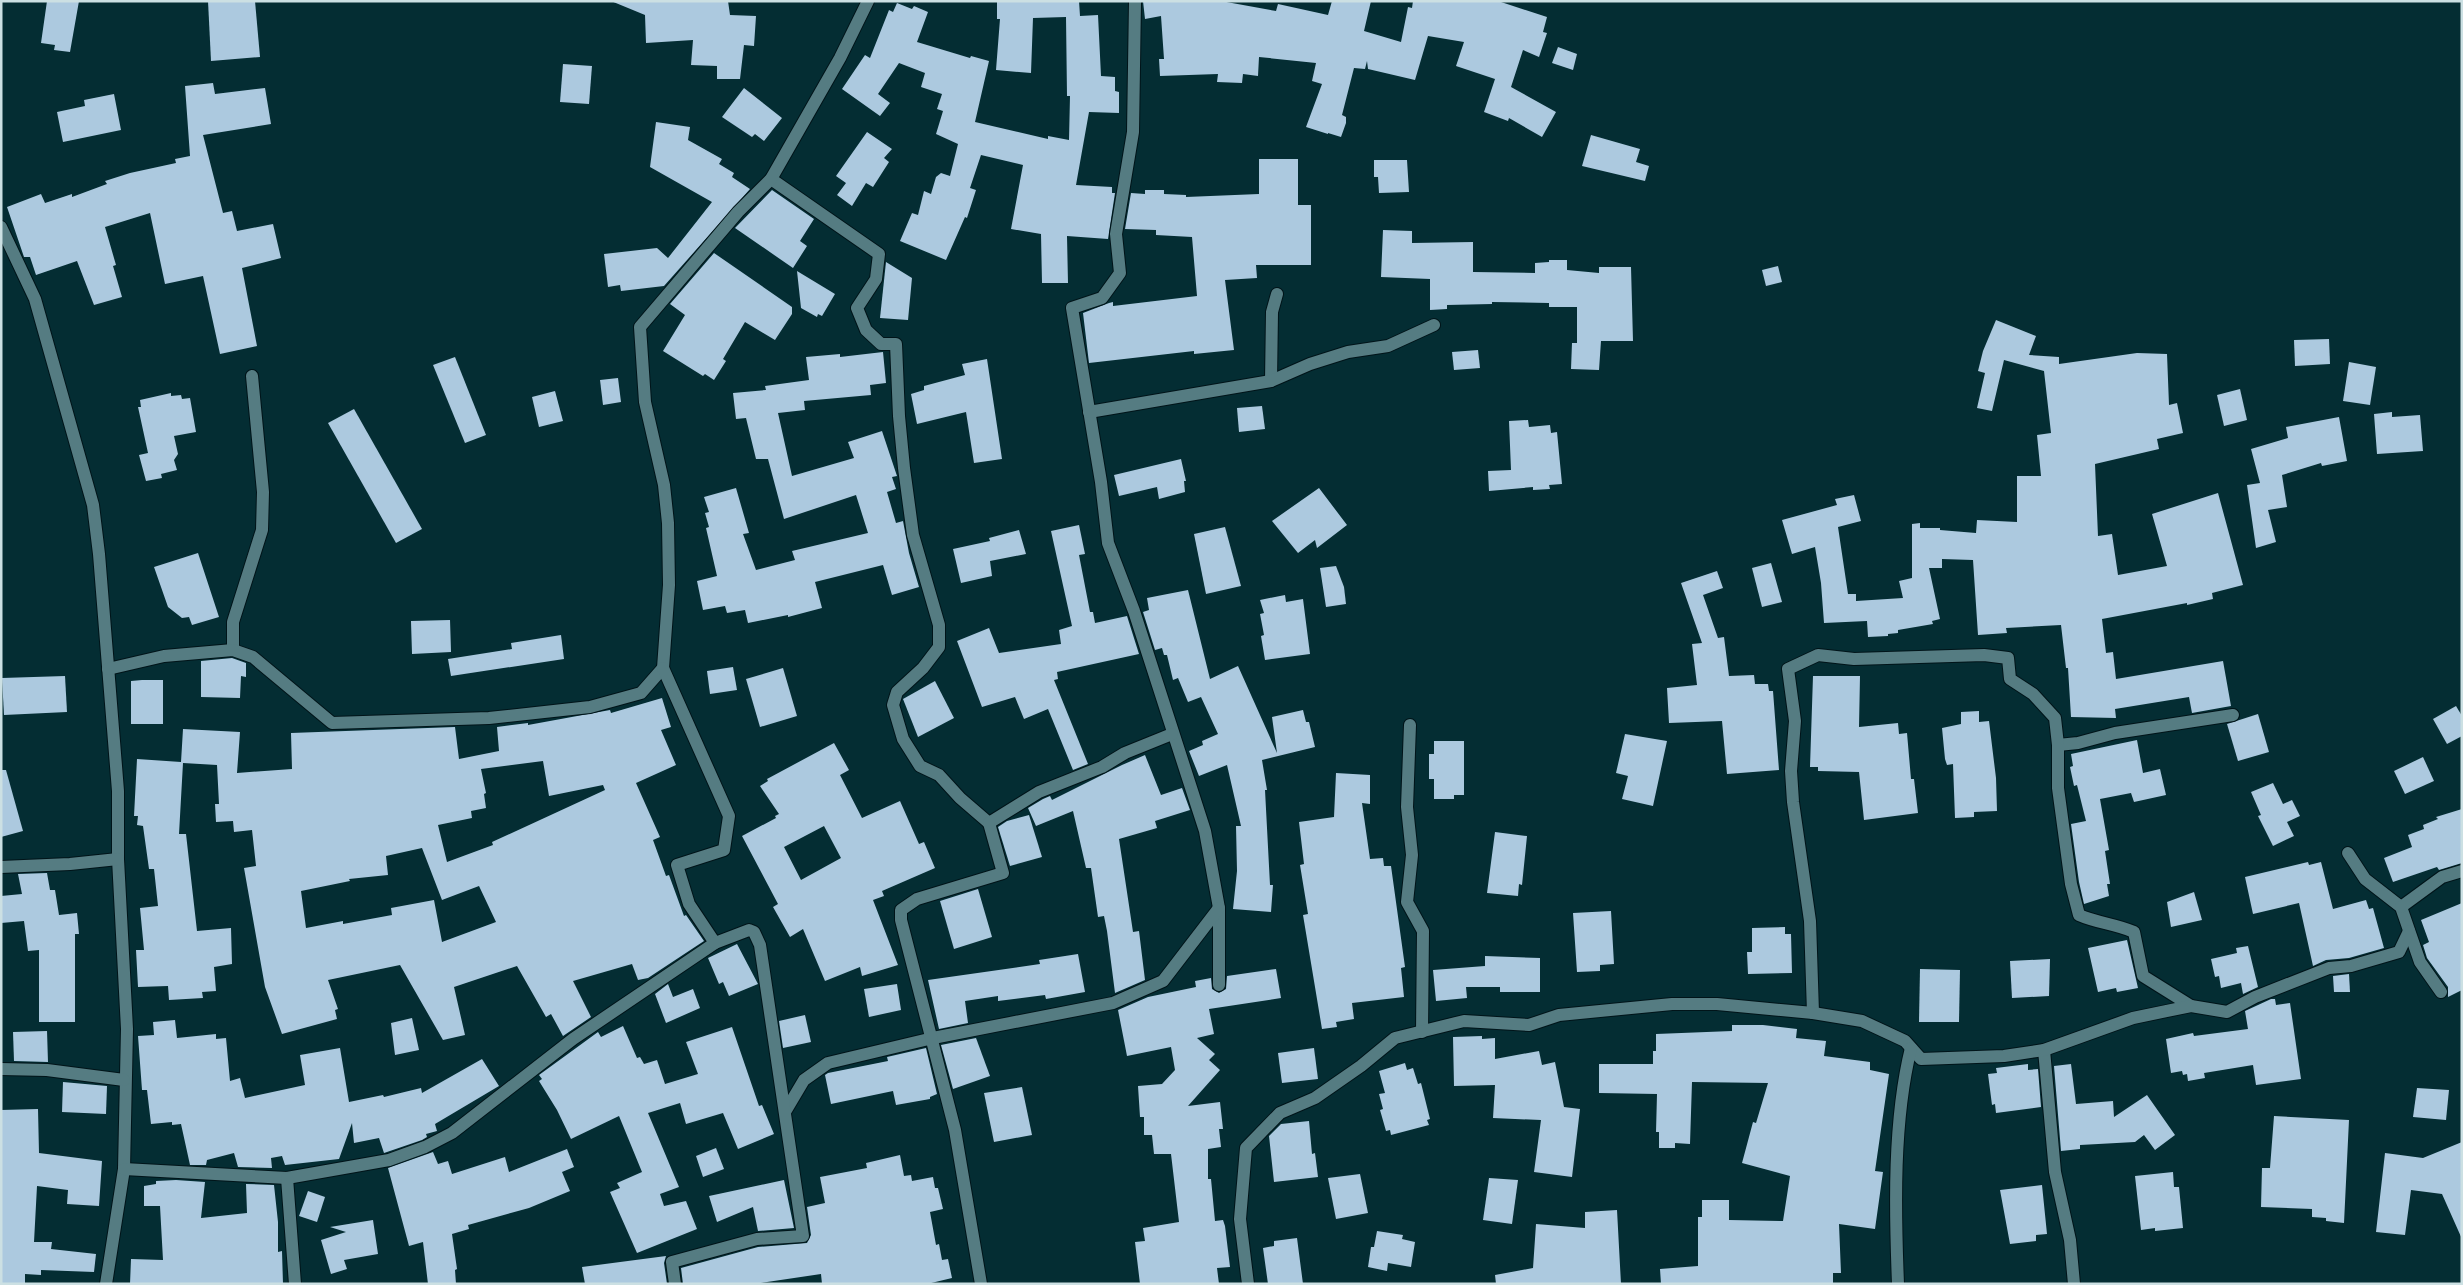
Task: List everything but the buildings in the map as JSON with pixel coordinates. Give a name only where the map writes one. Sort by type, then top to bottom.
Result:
[{"type":"street","points":[[714,943],[689,904],[677,865],[724,850],[729,816],[662,668],[669,585],[668,523],[664,485],[645,402],[640,327],[738,212],[771,179],[840,58],[868,1]]},
{"type":"street","points":[[1135,1],[1133,132],[1116,234],[1120,273],[1102,298],[1072,308],[1108,543],[1134,611],[1172,734],[1205,831],[1219,908],[1219,985]]},
{"type":"street","points":[[771,179],[879,254],[876,279],[857,308],[866,330],[881,344],[896,344],[899,416],[913,535],[939,625],[939,647],[923,668],[897,692],[893,705],[902,740],[920,766],[938,775],[988,823],[1004,873],[918,899],[902,910],[901,920],[933,1038],[955,1130],[982,1284]]},
{"type":"street","points":[[1,227],[35,299],[93,506],[118,791],[118,859],[127,1030],[124,1080],[124,1169],[106,1284]]},
{"type":"street","points":[[1271,381],[1272,312],[1277,294]]},
{"type":"street","points":[[1089,412],[1271,381],[1310,364],[1348,352],[1388,346],[1434,325]]},
{"type":"street","points":[[233,650],[233,622],[262,530],[263,492],[252,376]]},
{"type":"street","points":[[108,670],[164,656],[233,650],[253,657],[332,723],[489,718],[590,707],[642,693],[662,668]]},
{"type":"street","points":[[1813,1013],[1810,922],[1793,802],[1791,771],[1795,722],[1788,669],[1818,654],[1854,659],[1984,654],[2008,658],[2010,679],[2033,694],[2056,718],[2058,788],[2071,884],[2079,915],[2097,922],[2118,925],[2134,932],[2143,976],[2191,1006]]},
{"type":"street","points":[[2058,745],[2078,743],[2115,733],[2233,715]]},
{"type":"street","points":[[1410,724],[1407,807],[1412,855],[1407,902],[1423,931],[1422,1032]]},
{"type":"street","points":[[988,823],[1039,792],[1102,767],[1125,753],[1172,734]]},
{"type":"street","points":[[2348,852],[2365,879],[2401,907],[2420,962],[2441,992]]},
{"type":"street","points":[[1,867],[70,864],[118,859]]},
{"type":"street","points":[[2401,907],[2442,877],[2462,871]]},
{"type":"street","points":[[785,1112],[804,1080],[828,1063],[933,1038],[1113,1003],[1154,985],[1162,981],[1219,908]]},
{"type":"street","points":[[124,1169],[287,1178],[389,1160],[425,1147],[452,1133],[574,1039],[714,943],[748,930],[754,932],[757,937],[803,1236],[757,1239],[672,1262],[675,1284]]},
{"type":"street","points":[[1248,1284],[1240,1219],[1246,1148],[1280,1113],[1315,1098],[1361,1066],[1395,1038],[1464,1021],[1529,1025],[1559,1014],[1672,1004],[1717,1004],[1813,1013],[1862,1021],[1904,1041],[1921,1059],[2004,1056],[2044,1050],[2133,1018],[2191,1006],[2228,1012],[2255,996],[2329,968],[2351,966],[2399,952],[2409,931]]},
{"type":"street","points":[[1898,1284],[1900,1127],[1903,1080],[1911,1048]]},
{"type":"street","points":[[2044,1050],[2056,1172],[2070,1240],[2074,1284]]},
{"type":"street","points":[[1,1069],[47,1070],[124,1080]]},
{"type":"street","points":[[287,1178],[295,1284]]}]
